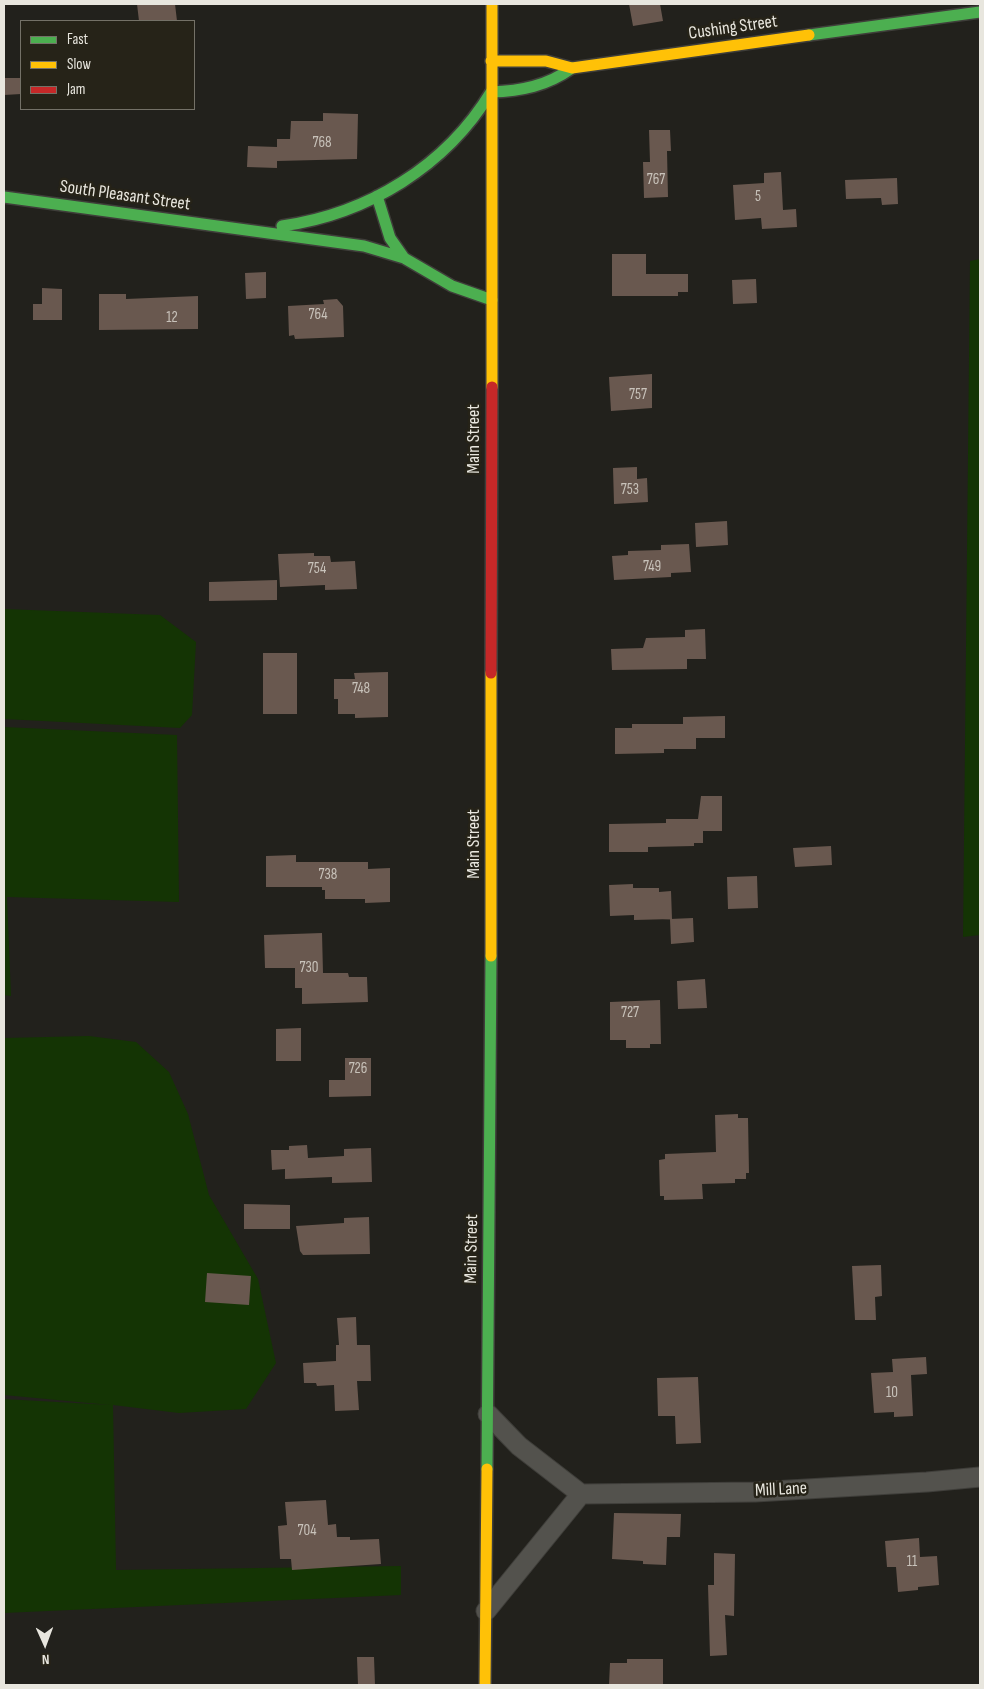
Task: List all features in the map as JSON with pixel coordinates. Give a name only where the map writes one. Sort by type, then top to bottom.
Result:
[{"type":"main road","name":"Main Street","points":[[485,1685],[491,1105],[492,4]]},
{"type":"main road","name":"Cushing Street","points":[[491,60],[546,61],[560,63],[572,68],[980,12]]},
{"type":"main road","points":[[491,92],[525,91],[539,87],[559,78],[572,68]]},
{"type":"main road","name":"South Pleasant Street","points":[[242,230],[309,223],[377,196],[415,173],[445,149],[466,129],[491,92]]},
{"type":"main road","points":[[377,196],[390,238],[404,258]]},
{"type":"main road","name":"South Pleasant Street","points":[[4,197],[364,246],[404,258],[452,286],[492,300]]},
{"type":"street","points":[[486,1611],[581,1494],[519,1446],[488,1414]]},
{"type":"street","name":"Mill Lane","points":[[581,1494],[755,1492],[980,1477]]},
{"type":"green space","points":[[980,259],[980,935],[963,937],[970,261]]},
{"type":"green space","points":[[4,609],[160,615],[196,642],[192,715],[180,728],[4,719]]},
{"type":"green space","points":[[4,727],[177,735],[179,902],[7,897],[11,996],[4,995]]},
{"type":"green space","points":[[89,1036],[136,1042],[169,1072],[188,1114],[209,1195],[258,1279],[276,1363],[246,1409],[179,1413],[113,1405],[116,1570],[401,1566],[401,1595],[4,1613],[4,1399],[110,1405],[4,1395],[4,1038]]},
{"type":"building","points":[[137,4],[175,4],[177,20],[139,20]]},
{"type":"building","points":[[629,4],[660,4],[663,21],[633,26]]},
{"type":"building","points":[[4,78],[20,78],[20,94],[4,95]]},
{"type":"building","points":[[323,113],[358,114],[357,159],[277,161],[277,168],[247,167],[248,146],[277,147],[277,139],[290,139],[291,121],[323,121]]},
{"type":"building","points":[[649,130],[670,130],[671,151],[667,151],[668,197],[644,198],[643,162],[650,162]]},
{"type":"building","points":[[781,172],[783,210],[796,209],[797,227],[762,229],[761,218],[735,220],[733,185],[764,183],[764,173]]},
{"type":"building","points":[[897,178],[898,204],[882,205],[881,198],[846,199],[845,180]]},
{"type":"building","points":[[612,254],[646,254],[646,274],[688,274],[688,292],[678,292],[678,296],[612,296]]},
{"type":"building","points":[[266,272],[266,298],[246,299],[245,273]]},
{"type":"building","points":[[756,279],[757,303],[733,304],[732,280]]},
{"type":"building","points":[[42,288],[62,289],[62,320],[33,320],[33,304],[42,304]]},
{"type":"building","points":[[99,294],[126,294],[126,299],[198,296],[198,329],[99,330]]},
{"type":"building","points":[[337,299],[343,306],[344,337],[295,339],[294,335],[289,336],[288,306],[324,304],[323,300]]},
{"type":"building","points":[[652,374],[652,408],[611,411],[609,377]]},
{"type":"building","points":[[637,467],[637,479],[647,478],[648,502],[614,504],[613,468]]},
{"type":"building","points":[[727,521],[728,545],[696,547],[695,523]]},
{"type":"building","points":[[689,544],[691,572],[671,573],[671,577],[614,580],[612,556],[628,555],[628,551],[661,550],[661,545]]},
{"type":"building","points":[[314,553],[314,556],[330,556],[331,562],[355,561],[357,589],[325,590],[325,585],[280,587],[278,554]]},
{"type":"building","points":[[277,580],[277,600],[209,601],[209,582]]},
{"type":"building","points":[[705,629],[706,659],[687,659],[687,669],[612,670],[611,649],[643,648],[646,638],[685,637],[685,630]]},
{"type":"building","points":[[263,653],[297,653],[297,714],[263,714]]},
{"type":"building","points":[[388,672],[388,717],[355,718],[355,714],[338,714],[338,699],[334,699],[334,679],[355,679],[354,673]]},
{"type":"building","points":[[725,716],[725,738],[696,738],[696,749],[664,749],[664,753],[615,754],[615,728],[632,728],[632,724],[683,724],[683,717]]},
{"type":"building","points":[[701,796],[722,796],[722,831],[703,831],[703,843],[694,843],[694,846],[648,847],[648,852],[609,852],[609,824],[666,823],[666,819],[698,819]]},
{"type":"building","points":[[831,846],[832,865],[795,867],[793,848]]},
{"type":"building","points":[[296,855],[296,862],[368,862],[368,869],[390,868],[390,902],[365,903],[365,899],[325,899],[325,890],[322,890],[322,887],[266,887],[266,856]]},
{"type":"building","points":[[757,876],[758,908],[728,909],[727,877]]},
{"type":"building","points":[[633,884],[633,888],[659,888],[659,892],[671,891],[672,919],[634,920],[634,915],[610,916],[609,885]]},
{"type":"building","points":[[693,918],[694,942],[671,944],[670,919]]},
{"type":"building","points":[[322,933],[323,973],[348,973],[349,977],[367,977],[368,1002],[302,1004],[302,988],[295,988],[295,968],[265,968],[264,935]]},
{"type":"building","points":[[705,979],[707,1008],[678,1009],[677,981]]},
{"type":"building","points":[[660,1000],[661,1044],[650,1044],[650,1048],[626,1048],[626,1040],[610,1040],[610,1002]]},
{"type":"building","points":[[301,1028],[301,1061],[276,1061],[276,1029]]},
{"type":"building","points":[[345,1058],[371,1058],[371,1096],[329,1097],[329,1080],[345,1080]]},
{"type":"building","points":[[738,1114],[738,1118],[748,1118],[749,1173],[746,1173],[746,1179],[735,1179],[735,1183],[702,1184],[703,1199],[664,1200],[664,1196],[660,1196],[659,1160],[665,1159],[665,1154],[716,1152],[715,1115]]},
{"type":"building","points":[[307,1145],[308,1158],[344,1156],[344,1149],[371,1148],[372,1182],[332,1183],[332,1177],[285,1179],[285,1169],[272,1170],[271,1150],[289,1150],[289,1146]]},
{"type":"building","points":[[244,1204],[290,1205],[290,1229],[244,1229]]},
{"type":"building","points":[[369,1217],[370,1254],[303,1255],[300,1251],[296,1226],[344,1223],[344,1218]]},
{"type":"building","points":[[881,1265],[882,1296],[875,1297],[876,1320],[855,1320],[852,1266]]},
{"type":"building","points":[[207,1273],[251,1276],[249,1305],[205,1302]]},
{"type":"building","points":[[356,1317],[357,1345],[370,1345],[371,1381],[357,1381],[359,1410],[335,1411],[334,1385],[317,1386],[316,1383],[304,1383],[303,1363],[336,1361],[336,1345],[339,1345],[337,1318]]},
{"type":"building","points":[[926,1357],[927,1374],[911,1375],[913,1416],[894,1417],[894,1412],[874,1413],[871,1373],[893,1372],[892,1359]]},
{"type":"building","points":[[698,1377],[701,1443],[676,1444],[675,1416],[658,1416],[657,1378]]},
{"type":"building","points":[[326,1500],[328,1525],[336,1524],[337,1537],[350,1537],[350,1540],[379,1539],[381,1564],[292,1570],[291,1559],[280,1559],[278,1526],[287,1525],[285,1502]]},
{"type":"building","points":[[614,1513],[681,1514],[680,1537],[667,1537],[666,1565],[643,1564],[643,1561],[612,1559]]},
{"type":"building","points":[[919,1538],[920,1557],[937,1556],[939,1585],[918,1587],[918,1590],[898,1592],[896,1567],[887,1567],[885,1541]]},
{"type":"building","points":[[714,1553],[735,1554],[734,1616],[725,1615],[727,1655],[710,1656],[708,1585],[714,1585]]},
{"type":"building","points":[[357,1657],[374,1657],[375,1685],[358,1685]]},
{"type":"building","points":[[627,1659],[663,1659],[663,1685],[609,1685],[610,1663],[627,1663]]},
{"type":"traffic: fast","points":[[809,35],[980,12]]},
{"type":"traffic: fast","points":[[491,92],[533,86],[553,79],[572,68]]},
{"type":"traffic: fast","points":[[282,226],[314,220],[345,210],[374,198],[402,182],[428,164],[451,142],[473,119],[491,92]]},
{"type":"traffic: fast","points":[[377,196],[390,238],[404,258]]},
{"type":"traffic: fast","points":[[4,197],[364,246],[404,258],[452,286],[492,300]]},
{"type":"traffic: fast","points":[[487,1469],[491,956]]},
{"type":"traffic: slow","points":[[492,4],[492,387]]},
{"type":"traffic: slow","points":[[491,61],[546,61],[572,68],[809,35]]},
{"type":"traffic: slow","points":[[491,673],[491,956]]},
{"type":"traffic: slow","points":[[485,1685],[487,1469]]},
{"type":"traffic: jam","points":[[491,673],[492,387]]}]
